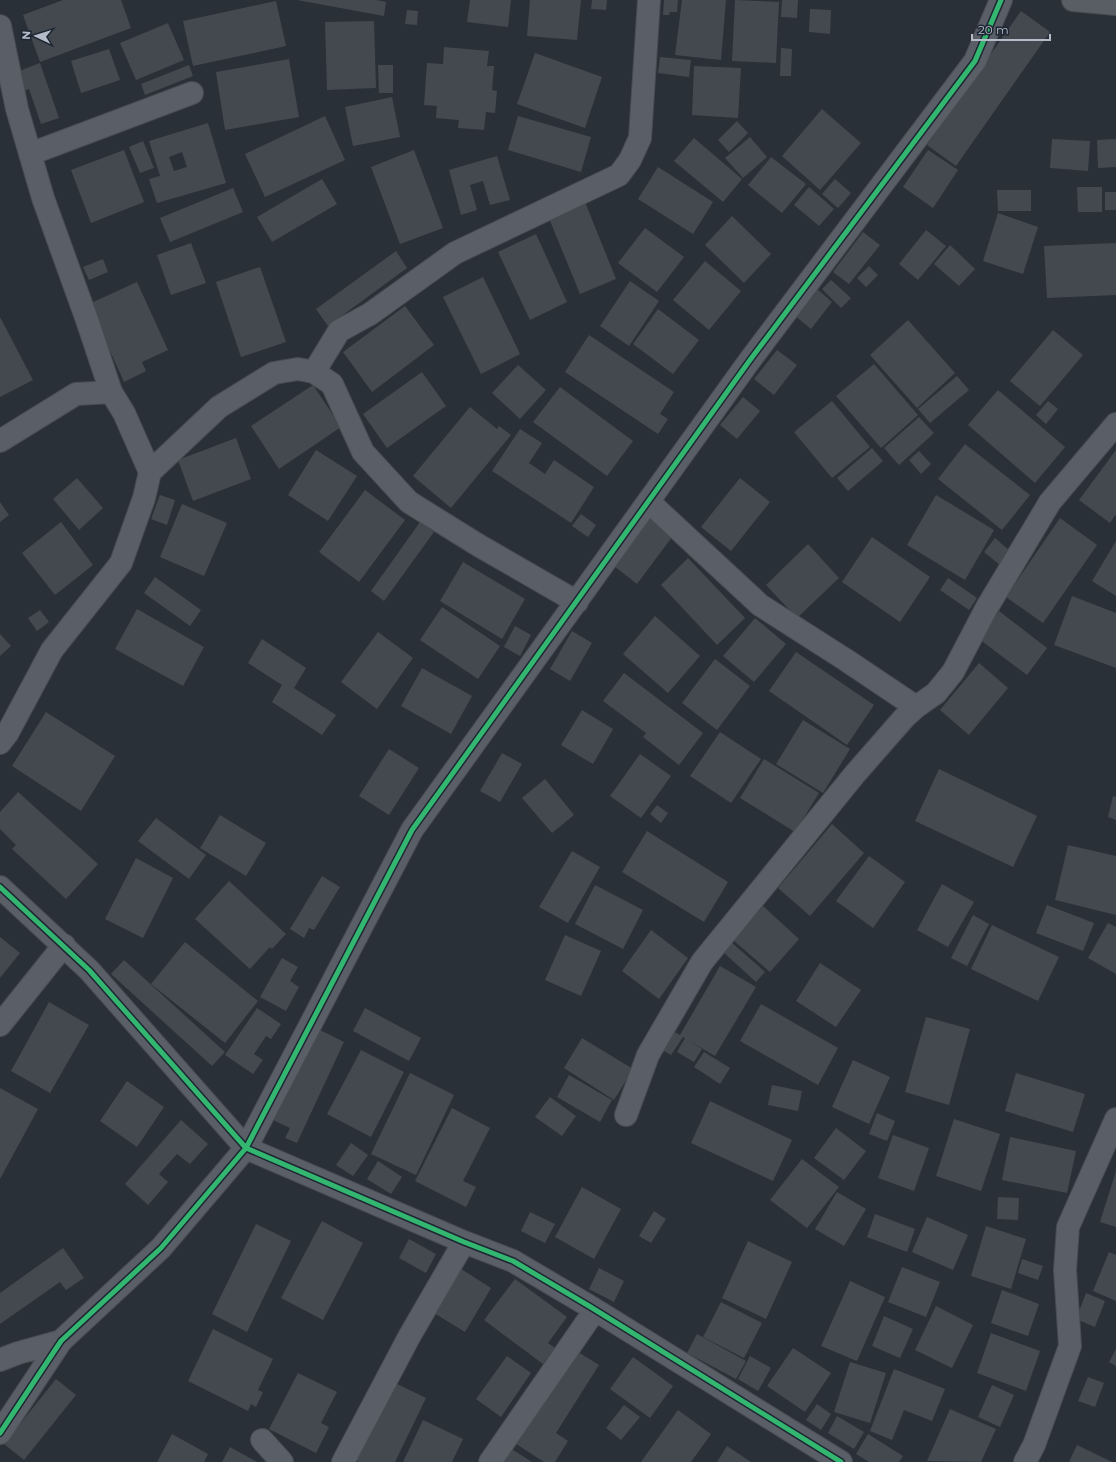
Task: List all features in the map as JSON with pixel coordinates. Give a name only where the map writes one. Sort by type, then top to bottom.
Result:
[{"type":"street","points":[[314,372],[339,332],[370,314],[455,253],[619,175],[630,160],[640,138],[649,0]]},
{"type":"street","points":[[0,1433],[61,1341],[161,1248],[246,1148],[412,830],[750,360],[975,61],[1001,0]]},
{"type":"street","points":[[1073,0],[1116,4]]},
{"type":"street","points":[[0,26],[17,109],[43,198],[111,392],[124,413],[150,472]]},
{"type":"street","points":[[30,154],[192,93]]},
{"type":"street","points":[[332,384],[339,332]]},
{"type":"street","points":[[0,743],[7,734],[52,650],[121,563],[144,498],[150,472],[219,407],[274,373],[298,369],[314,372],[332,384],[363,452],[409,502],[478,545],[577,602]]},
{"type":"street","points":[[0,441],[76,394],[111,392]]},
{"type":"street","points":[[626,1115],[648,1055],[702,962],[856,774],[916,707],[936,692],[953,672],[986,609],[1050,502],[1116,424]]},
{"type":"street","points":[[649,502],[760,605],[916,707]]},
{"type":"street","points":[[0,887],[64,945],[89,970],[246,1148],[464,1242],[513,1261],[839,1461]]},
{"type":"street","points":[[0,1025],[64,945]]},
{"type":"street","points":[[1025,1462],[1034,1445],[1070,1346],[1065,1270],[1068,1227],[1116,1119]]},
{"type":"street","points":[[342,1462],[409,1337],[464,1242]]},
{"type":"street","points":[[490,1462],[595,1310]]},
{"type":"street","points":[[0,1360],[18,1353],[61,1341]]},
{"type":"street","points":[[262,1440],[282,1462]]},
{"type":"building","points":[[63,0],[121,0],[131,28],[40,62],[23,15]]},
{"type":"building","points":[[297,0],[377,0],[386,2],[384,16]]},
{"type":"building","points":[[470,0],[511,0],[508,27],[467,22]]},
{"type":"building","points":[[530,0],[581,0],[577,40],[527,36]]},
{"type":"building","points":[[592,0],[607,0],[606,10],[591,9]]},
{"type":"building","points":[[664,0],[678,0],[677,12],[670,12],[669,15],[663,15]]},
{"type":"building","points":[[682,0],[726,0],[721,60],[675,55]]},
{"type":"building","points":[[735,0],[779,2],[776,63],[732,61]]},
{"type":"building","points":[[782,0],[798,0],[797,18],[781,17]]},
{"type":"building","points":[[276,1],[286,46],[193,66],[183,21]]},
{"type":"building","points":[[810,9],[831,10],[830,34],[809,32]]},
{"type":"building","points":[[407,10],[418,11],[417,25],[405,24]]},
{"type":"building","points":[[1021,11],[1050,32],[956,166],[927,145]]},
{"type":"building","points":[[374,21],[376,88],[327,90],[325,22]]},
{"type":"building","points":[[168,23],[184,60],[136,80],[120,43]]},
{"type":"building","points":[[444,47],[489,51],[487,66],[494,66],[492,90],[497,91],[495,113],[486,112],[484,130],[458,128],[459,120],[436,118],[437,106],[424,105],[427,63],[443,64]]},
{"type":"building","points":[[781,48],[792,49],[791,76],[780,76]]},
{"type":"building","points":[[109,49],[120,80],[81,93],[71,61]]},
{"type":"building","points":[[535,53],[602,77],[585,128],[517,104]]},
{"type":"building","points":[[660,57],[691,60],[689,77],[658,73]]},
{"type":"building","points":[[289,59],[299,117],[225,130],[216,72]]},
{"type":"building","points":[[40,63],[59,118],[41,124],[29,89],[21,92],[14,73]]},
{"type":"building","points":[[189,65],[193,76],[145,95],[141,84]]},
{"type":"building","points":[[378,65],[393,65],[393,93],[379,93]]},
{"type":"building","points":[[694,66],[741,68],[738,118],[692,115]]},
{"type":"building","points":[[392,97],[400,137],[353,146],[345,107]]},
{"type":"building","points":[[822,109],[861,143],[820,190],[782,156]]},
{"type":"building","points":[[325,116],[345,160],[265,197],[245,154]]},
{"type":"building","points":[[518,116],[591,137],[581,172],[508,150]]},
{"type":"building","points":[[737,121],[748,133],[729,152],[718,140]]},
{"type":"building","points":[[208,123],[226,183],[157,203],[149,179],[160,176],[149,141]],"holes":[[[182,152],[187,167],[174,171],[169,157]]]},
{"type":"building","points":[[750,137],[767,157],[743,178],[725,158]]},
{"type":"building","points":[[694,138],[742,179],[723,202],[674,161]]},
{"type":"building","points":[[1052,139],[1090,141],[1088,171],[1050,168]]},
{"type":"building","points":[[1116,139],[1116,167],[1098,168],[1097,140]]},
{"type":"building","points":[[143,141],[154,168],[140,173],[129,147]]},
{"type":"building","points":[[124,150],[144,202],[91,223],[71,170]]},
{"type":"building","points":[[414,150],[443,228],[400,244],[371,167]]},
{"type":"building","points":[[928,150],[958,170],[933,208],[903,187]]},
{"type":"building","points":[[497,156],[510,200],[490,205],[483,181],[470,185],[477,210],[461,215],[449,170]]},
{"type":"building","points":[[771,157],[806,184],[782,213],[748,185]]},
{"type":"building","points":[[658,167],[713,202],[693,234],[638,199]]},
{"type":"building","points":[[322,179],[337,204],[272,242],[257,217]]},
{"type":"building","points":[[835,179],[851,193],[838,208],[822,194]]},
{"type":"building","points":[[809,187],[834,209],[819,226],[794,205]]},
{"type":"building","points":[[1077,187],[1102,187],[1102,212],[1078,212]]},
{"type":"building","points":[[233,188],[243,212],[170,242],[160,218]]},
{"type":"building","points":[[997,190],[1031,190],[1031,211],[998,211]]},
{"type":"building","points":[[1105,192],[1116,192],[1116,210],[1105,210]]},
{"type":"building","points":[[585,202],[616,279],[580,294],[548,216]]},
{"type":"building","points":[[998,213],[1038,227],[1023,274],[983,261]]},
{"type":"building","points":[[732,216],[771,254],[744,283],[705,245]]},
{"type":"building","points":[[645,228],[684,257],[657,292],[618,263]]},
{"type":"building","points":[[926,230],[946,246],[918,280],[899,264]]},
{"type":"building","points":[[863,232],[880,245],[849,284],[833,272]]},
{"type":"building","points":[[536,234],[567,302],[530,320],[498,252]]},
{"type":"building","points":[[191,243],[206,283],[171,295],[157,255]]},
{"type":"building","points":[[1116,243],[1116,295],[1047,298],[1044,246]]},
{"type":"building","points":[[950,245],[975,269],[959,286],[934,264]]},
{"type":"building","points":[[396,251],[407,268],[328,326],[316,309]]},
{"type":"building","points":[[103,259],[108,272],[89,280],[83,267]]},
{"type":"building","points":[[705,261],[741,291],[709,330],[673,300]]},
{"type":"building","points":[[869,266],[878,275],[866,287],[857,278]]},
{"type":"building","points":[[260,267],[286,342],[241,357],[216,282]]},
{"type":"building","points":[[483,277],[520,354],[481,374],[443,297]]},
{"type":"building","points":[[831,280],[851,298],[841,308],[822,289]]},
{"type":"building","points":[[630,281],[659,301],[629,346],[600,326]]},
{"type":"building","points":[[137,282],[168,350],[142,362],[146,371],[124,382],[89,304]]},
{"type":"building","points":[[816,288],[832,302],[811,329],[794,315]]},
{"type":"building","points":[[405,306],[434,345],[372,392],[343,352]]},
{"type":"building","points":[[658,309],[699,340],[673,374],[633,344]]},
{"type":"building","points":[[0,317],[33,380],[0,397]]},
{"type":"building","points":[[908,320],[955,373],[917,408],[870,355]]},
{"type":"building","points":[[1053,330],[1083,355],[1040,406],[1010,381]]},
{"type":"building","points":[[589,335],[674,392],[660,414],[668,419],[658,434],[565,372]]},
{"type":"building","points":[[777,350],[797,365],[774,395],[754,379]]},
{"type":"building","points":[[874,364],[918,415],[881,448],[836,396]]},
{"type":"building","points":[[518,365],[546,390],[520,419],[492,393]]},
{"type":"building","points":[[422,372],[446,406],[387,448],[363,414]]},
{"type":"building","points":[[957,376],[969,390],[930,423],[918,409]]},
{"type":"building","points":[[313,385],[341,427],[279,469],[251,426]]},
{"type":"building","points":[[560,387],[633,441],[607,476],[533,422]]},
{"type":"building","points":[[998,390],[1065,447],[1035,483],[968,425]]},
{"type":"building","points":[[743,397],[760,411],[737,439],[720,425]]},
{"type":"building","points":[[832,401],[870,447],[832,478],[794,432]]},
{"type":"building","points":[[1048,401],[1058,409],[1046,424],[1036,415]]},
{"type":"building","points":[[470,407],[497,429],[499,426],[511,435],[451,508],[413,476]]},
{"type":"building","points":[[919,417],[934,433],[899,465],[884,448]]},
{"type":"building","points":[[520,429],[542,443],[529,463],[545,474],[554,460],[594,487],[571,523],[492,471]]},
{"type":"building","points":[[236,438],[251,479],[193,501],[178,460]]},
{"type":"building","points":[[965,444],[1030,495],[1002,530],[938,479]]},
{"type":"building","points":[[872,448],[883,461],[848,491],[837,478]]},
{"type":"building","points":[[316,450],[357,476],[328,521],[288,495]]},
{"type":"building","points":[[1116,450],[1116,514],[1110,523],[1079,500]]},
{"type":"building","points":[[919,451],[931,464],[921,474],[909,460]]},
{"type":"building","points":[[77,478],[103,508],[79,530],[53,499]]},
{"type":"building","points":[[740,478],[770,502],[731,551],[701,527]]},
{"type":"building","points":[[365,490],[405,520],[359,582],[319,552]]},
{"type":"building","points":[[160,495],[175,500],[167,525],[151,519]]},
{"type":"building","points":[[936,495],[994,530],[965,580],[907,545]]},
{"type":"building","points":[[0,502],[9,515],[0,522]]},
{"type":"building","points":[[182,504],[227,523],[204,576],[160,557]]},
{"type":"building","points":[[581,514],[596,525],[588,537],[572,526]]},
{"type":"building","points":[[651,515],[675,533],[637,584],[614,566]]},
{"type":"building","points":[[1060,518],[1097,545],[1043,623],[1006,597]]},
{"type":"building","points":[[61,522],[93,565],[55,595],[22,553]]},
{"type":"building","points":[[420,522],[434,532],[384,601],[371,591]]},
{"type":"building","points":[[872,537],[930,577],[900,622],[842,582]]},
{"type":"building","points":[[995,538],[1011,552],[1000,565],[984,552]]},
{"type":"building","points":[[1116,541],[1116,596],[1092,581]]},
{"type":"building","points":[[808,544],[839,578],[797,618],[766,585]]},
{"type":"building","points":[[688,558],[745,618],[717,645],[661,585]]},
{"type":"building","points":[[463,562],[525,599],[502,639],[440,601]]},
{"type":"building","points":[[155,577],[201,610],[190,626],[144,593]]},
{"type":"building","points":[[948,578],[977,598],[969,610],[940,590]]},
{"type":"building","points":[[1072,596],[1116,613],[1116,668],[1054,645]]},
{"type":"building","points":[[442,607],[500,646],[478,679],[420,640]]},
{"type":"building","points":[[137,609],[204,647],[183,686],[115,649]]},
{"type":"building","points":[[40,610],[49,622],[37,631],[28,618]]},
{"type":"building","points":[[999,611],[1047,648],[1027,675],[979,639]]},
{"type":"building","points":[[655,616],[700,656],[668,693],[623,654]]},
{"type":"building","points":[[755,618],[786,644],[754,682],[723,656]]},
{"type":"building","points":[[515,626],[531,635],[520,656],[504,647]]},
{"type":"building","points":[[572,631],[592,643],[570,681],[550,669]]},
{"type":"building","points":[[378,632],[413,658],[377,709],[341,682]]},
{"type":"building","points":[[0,634],[11,646],[0,656]]},
{"type":"building","points":[[262,639],[306,668],[294,688],[336,715],[322,735],[272,702],[282,685],[248,663]]},
{"type":"building","points":[[796,652],[874,705],[847,745],[769,691]]},
{"type":"building","points":[[715,659],[750,686],[717,730],[682,703]]},
{"type":"building","points":[[979,663],[1008,688],[969,735],[940,710]]},
{"type":"building","points":[[422,668],[472,696],[451,734],[401,706]]},
{"type":"building","points":[[624,673],[703,733],[679,765],[643,737],[646,733],[603,701]]},
{"type":"building","points":[[582,710],[613,729],[593,764],[561,745]]},
{"type":"building","points":[[46,712],[115,756],[81,811],[12,766]]},
{"type":"building","points":[[803,720],[850,749],[823,793],[776,764]]},
{"type":"building","points":[[720,732],[761,759],[731,803],[690,776]]},
{"type":"building","points":[[389,749],[419,768],[389,815],[359,796]]},
{"type":"building","points":[[502,753],[522,764],[500,802],[480,791]]},
{"type":"building","points":[[640,754],[671,776],[641,818],[610,796]]},
{"type":"building","points":[[764,759],[819,793],[795,832],[740,798]]},
{"type":"building","points":[[939,769],[1037,816],[1013,867],[915,821]]},
{"type":"building","points":[[545,779],[574,815],[552,833],[522,798]]},
{"type":"building","points":[[18,792],[98,864],[66,899],[12,849],[16,845],[0,829],[0,812]]},
{"type":"building","points":[[1113,796],[1116,797],[1116,820],[1108,817]]},
{"type":"building","points":[[657,805],[668,813],[661,823],[650,814]]},
{"type":"building","points":[[220,815],[266,843],[246,876],[200,848]]},
{"type":"building","points":[[156,818],[206,855],[189,879],[138,841]]},
{"type":"building","points":[[832,824],[864,853],[810,916],[778,888]]},
{"type":"building","points":[[647,831],[728,882],[704,922],[622,872]]},
{"type":"building","points":[[1068,845],[1116,856],[1116,915],[1055,900]]},
{"type":"building","points":[[572,851],[600,867],[568,923],[539,907]]},
{"type":"building","points":[[869,856],[905,882],[873,928],[836,901]]},
{"type":"building","points":[[136,858],[173,878],[143,938],[105,919]]},
{"type":"building","points":[[322,876],[340,887],[314,930],[309,928],[304,938],[290,929]]},
{"type":"building","points":[[229,881],[286,934],[272,949],[270,947],[250,969],[195,919]]},
{"type":"building","points":[[942,884],[974,902],[948,947],[917,930]]},
{"type":"building","points":[[595,885],[643,910],[623,949],[575,924]]},
{"type":"building","points":[[1047,905],[1094,923],[1083,951],[1036,933]]},
{"type":"building","points":[[763,906],[799,939],[770,972],[733,940]]},
{"type":"building","points":[[973,915],[989,924],[967,966],[951,958]]},
{"type":"building","points":[[1108,923],[1116,927],[1116,974],[1088,958]]},
{"type":"building","points":[[992,925],[1059,957],[1038,1001],[971,969]]},
{"type":"building","points":[[651,930],[688,958],[659,999],[622,971]]},
{"type":"building","points":[[565,935],[601,951],[581,996],[545,980]]},
{"type":"building","points":[[0,937],[20,953],[0,978]]},
{"type":"building","points":[[730,941],[765,972],[756,982],[722,951]]},
{"type":"building","points":[[185,942],[258,1001],[225,1043],[151,984]]},
{"type":"building","points":[[282,958],[298,967],[290,981],[299,987],[286,1011],[260,997]]},
{"type":"building","points":[[124,960],[225,1052],[212,1066],[111,974]]},
{"type":"building","points":[[820,963],[861,990],[836,1027],[796,1001]]},
{"type":"building","points":[[720,966],[756,987],[715,1056],[688,1040],[702,1049],[694,1062],[677,1052],[685,1038],[683,1037],[671,1055],[659,1048],[671,1030],[680,1035]]},
{"type":"building","points":[[49,1002],[89,1025],[50,1093],[11,1071]]},
{"type":"building","points":[[761,1004],[838,1048],[818,1085],[740,1041]]},
{"type":"building","points":[[257,1008],[281,1024],[271,1039],[266,1036],[254,1054],[263,1060],[253,1074],[225,1055]]},
{"type":"building","points":[[365,1008],[421,1038],[409,1061],[353,1031]]},
{"type":"building","points":[[926,1017],[970,1029],[949,1105],[905,1092]]},
{"type":"building","points":[[312,1026],[344,1042],[297,1143],[285,1138],[290,1128],[269,1118]]},
{"type":"building","points":[[582,1038],[633,1069],[614,1100],[564,1068]]},
{"type":"building","points":[[361,1050],[404,1072],[371,1137],[327,1114]]},
{"type":"building","points":[[704,1052],[730,1068],[720,1084],[694,1067]]},
{"type":"building","points":[[853,1060],[890,1077],[869,1124],[832,1107]]},
{"type":"building","points":[[410,1073],[454,1095],[416,1175],[371,1154]]},
{"type":"building","points":[[1016,1073],[1085,1094],[1073,1132],[1005,1111]]},
{"type":"building","points":[[569,1075],[612,1100],[600,1122],[557,1097]]},
{"type":"building","points":[[127,1081],[164,1107],[137,1147],[100,1121]]},
{"type":"building","points":[[772,1085],[802,1091],[798,1111],[768,1105]]},
{"type":"building","points":[[0,1088],[38,1109],[0,1179]]},
{"type":"building","points":[[550,1097],[576,1116],[562,1136],[535,1117]]},
{"type":"building","points":[[710,1101],[792,1140],[773,1181],[691,1143]]},
{"type":"building","points":[[452,1108],[490,1128],[463,1181],[476,1187],[466,1207],[415,1181]]},
{"type":"building","points":[[877,1113],[895,1121],[887,1141],[869,1134]]},
{"type":"building","points":[[954,1119],[1000,1134],[981,1191],[936,1176]]},
{"type":"building","points":[[181,1120],[208,1144],[190,1164],[177,1154],[159,1174],[168,1182],[148,1205],[125,1184]]},
{"type":"building","points":[[836,1128],[866,1151],[844,1180],[814,1158]]},
{"type":"building","points":[[893,1135],[929,1148],[914,1191],[878,1178]]},
{"type":"building","points":[[1010,1137],[1076,1151],[1067,1193],[1002,1180]]},
{"type":"building","points":[[351,1143],[368,1155],[353,1176],[336,1165]]},
{"type":"building","points":[[802,1159],[839,1187],[807,1228],[770,1200]]},
{"type":"building","points":[[378,1161],[402,1177],[391,1194],[367,1179]]},
{"type":"building","points":[[1116,1171],[1116,1227],[1100,1222]]},
{"type":"building","points":[[582,1187],[621,1209],[594,1259],[555,1237]]},
{"type":"building","points":[[837,1192],[866,1209],[844,1246],[815,1229]]},
{"type":"building","points":[[998,1197],[1019,1198],[1018,1220],[997,1219]]},
{"type":"building","points":[[654,1211],[666,1219],[651,1243],[639,1236]]},
{"type":"building","points":[[530,1212],[555,1224],[545,1243],[521,1231]]},
{"type":"building","points":[[875,1214],[915,1229],[907,1252],[867,1237]]},
{"type":"building","points":[[927,1217],[968,1235],[953,1270],[912,1252]]},
{"type":"building","points":[[322,1221],[363,1243],[323,1320],[281,1298]]},
{"type":"building","points":[[256,1224],[291,1241],[247,1332],[212,1314]]},
{"type":"building","points":[[986,1226],[1026,1239],[1011,1289],[971,1276]]},
{"type":"building","points":[[409,1239],[436,1254],[426,1273],[399,1258]]},
{"type":"building","points":[[748,1241],[792,1262],[766,1319],[722,1298]]},
{"type":"building","points":[[63,1248],[84,1278],[66,1290],[60,1282],[0,1324],[0,1293]]},
{"type":"building","points":[[1109,1252],[1116,1255],[1116,1301],[1093,1291]]},
{"type":"building","points":[[1022,1259],[1043,1266],[1038,1280],[1018,1273]]},
{"type":"building","points":[[455,1265],[491,1288],[465,1332],[429,1310]]},
{"type":"building","points":[[902,1267],[940,1282],[926,1317],[888,1302]]},
{"type":"building","points":[[599,1268],[624,1281],[614,1302],[589,1289]]},
{"type":"building","points":[[515,1279],[567,1317],[548,1343],[555,1348],[543,1364],[484,1320]]},
{"type":"building","points":[[850,1281],[885,1297],[857,1361],[821,1346]]},
{"type":"building","points":[[1002,1290],[1039,1304],[1028,1336],[991,1323]]},
{"type":"building","points":[[1086,1293],[1105,1301],[1095,1327],[1076,1319]]},
{"type":"building","points":[[721,1302],[762,1323],[744,1358],[703,1337]]},
{"type":"building","points":[[936,1306],[973,1325],[952,1368],[915,1350]]},
{"type":"building","points":[[884,1316],[913,1329],[900,1358],[872,1346]]},
{"type":"building","points":[[213,1329],[273,1359],[258,1390],[263,1392],[256,1407],[251,1404],[248,1411],[188,1381]]},
{"type":"building","points":[[991,1333],[1040,1351],[1026,1391],[977,1373]]},
{"type":"building","points":[[697,1334],[746,1361],[736,1379],[687,1353]]},
{"type":"building","points":[[570,1347],[599,1365],[556,1433],[568,1441],[555,1462],[544,1462],[510,1440]]},
{"type":"building","points":[[793,1348],[831,1373],[805,1412],[767,1386]]},
{"type":"building","points":[[1116,1349],[1116,1366],[1109,1362]]},
{"type":"building","points":[[507,1356],[531,1373],[501,1417],[476,1399]]},
{"type":"building","points":[[750,1356],[771,1368],[758,1391],[738,1379]]},
{"type":"building","points":[[633,1357],[673,1386],[650,1418],[610,1389]]},
{"type":"building","points":[[850,1362],[886,1373],[870,1423],[834,1412]]},
{"type":"building","points":[[894,1369],[945,1389],[932,1421],[904,1410],[892,1440],[870,1431]]},
{"type":"building","points":[[298,1373],[337,1392],[321,1423],[329,1427],[316,1453],[269,1429]]},
{"type":"building","points":[[1088,1377],[1104,1383],[1095,1407],[1078,1401]]},
{"type":"building","points":[[56,1379],[76,1395],[24,1460],[4,1444]]},
{"type":"building","points":[[391,1381],[426,1398],[395,1462],[359,1462],[352,1459]]},
{"type":"building","points":[[992,1385],[1014,1395],[1000,1427],[978,1417]]},
{"type":"building","points":[[817,1404],[831,1414],[821,1430],[806,1420]]},
{"type":"building","points":[[624,1405],[640,1417],[621,1440],[606,1428]]},
{"type":"building","points":[[950,1409],[996,1429],[981,1462],[927,1461]]},
{"type":"building","points":[[678,1410],[711,1434],[691,1462],[641,1462]]},
{"type":"building","points":[[837,1416],[864,1432],[854,1449],[828,1433]]},
{"type":"building","points":[[423,1420],[463,1439],[452,1462],[403,1462]]},
{"type":"building","points":[[172,1434],[208,1454],[204,1462],[157,1462]]},
{"type":"building","points":[[868,1434],[903,1456],[899,1462],[869,1462],[856,1454]]},
{"type":"building","points":[[1077,1445],[1112,1462],[1069,1462]]},
{"type":"building","points":[[727,1446],[751,1462],[717,1462]]},
{"type":"building","points":[[230,1447],[257,1462],[222,1462]]},
{"type":"building","points":[[510,1448],[532,1462],[501,1462]]},
{"type":"cycle path","points":[[0,1433],[61,1341],[161,1248],[246,1148],[412,830],[750,360],[975,61],[1001,0]]},
{"type":"cycle path","points":[[0,887],[89,970],[246,1148],[464,1242],[513,1261],[589,1306],[841,1462]]}]
